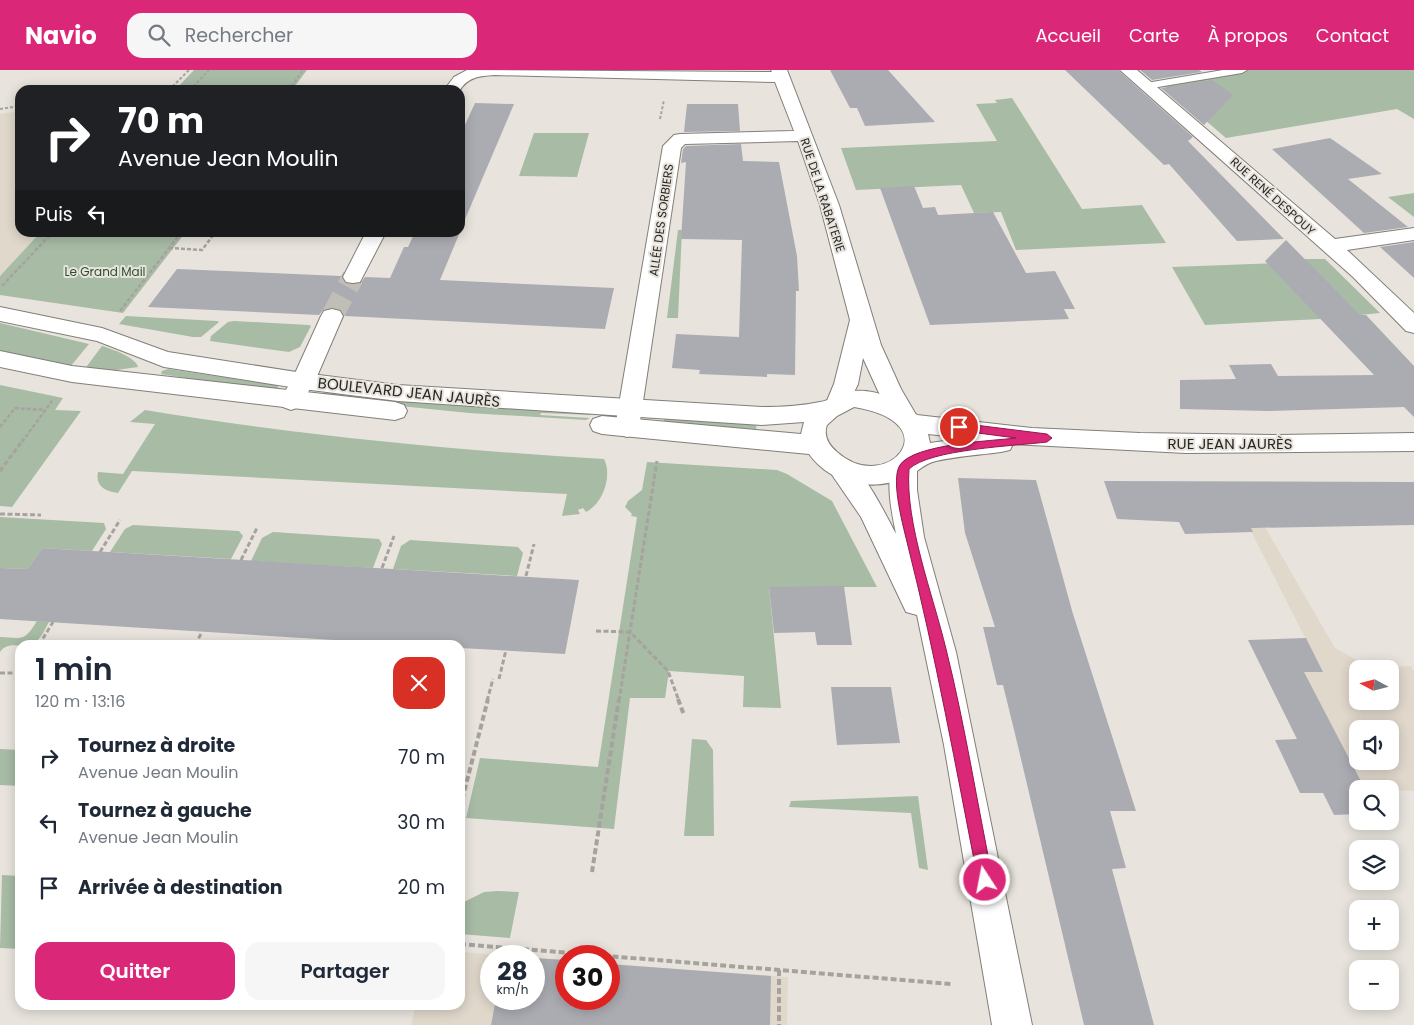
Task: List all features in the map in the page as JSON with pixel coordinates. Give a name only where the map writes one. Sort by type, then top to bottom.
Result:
[{"type":"street","points":[[454,85],[470,73],[494,70],[670,74],[780,74]]},
{"type":"street","name":"RUE RENÉ DESPOUY","points":[[1128,70],[1330,246],[1414,326]]},
{"type":"street","name":"RUE DE LA RABATERIE","points":[[780,74],[835,224],[860,322],[888,391],[908,419]]},
{"type":"street","name":"ALLÉE DES SORBIERS","points":[[628,419],[656,255],[672,146],[680,138],[804,136]]},
{"type":"street","points":[[1330,246],[1414,234]]},
{"type":"street","points":[[353,277],[373,237]]},
{"type":"street","name":"BOULEVARD JEAN JAURÈS","points":[[0,314],[102,335],[164,359],[297,391],[429,414],[628,419],[795,414],[832,406]]},
{"type":"street","points":[[297,391],[332,316]]},
{"type":"street","name":"RUE DE LA RABATERIE","points":[[832,406],[846,384],[860,322]]},
{"type":"street","name":"BOULEVARD JEAN JAURÈS","points":[[0,359],[72,374],[297,391]]},
{"type":"street","points":[[940,651],[871,511],[841,469],[826,458],[816,445],[814,432],[817,420],[832,406],[854,399],[872,400],[888,404],[908,419],[918,436],[918,449],[908,464],[902,489],[905,514],[940,651],[1012,1025]]},
{"type":"street","name":"BOULEVARD JEAN JAURÈS","points":[[628,419],[662,430],[816,445]]},
{"type":"street","points":[[908,419],[1047,438]]},
{"type":"street","points":[[841,469],[854,473],[881,476],[932,452],[1047,438]]},
{"type":"street","name":"RUE JEAN JAURÈS","points":[[1047,438],[1197,444],[1414,442]]},
{"type":"lane","points":[[1146,86],[1242,70]]},
{"type":"path","points":[[174,85],[189,70]]},
{"type":"path","points":[[195,85],[209,70]]},
{"type":"path","points":[[292,85],[303,70]]},
{"type":"path","points":[[660,120],[670,74]]},
{"type":"path","points":[[0,109],[15,107]]},
{"type":"path","points":[[0,288],[48,237]]},
{"type":"path","points":[[102,335],[177,237]]},
{"type":"path","points":[[168,248],[202,250],[211,237]]},
{"type":"path","points":[[0,427],[15,408],[46,410]]},
{"type":"path","points":[[592,872],[662,430]]},
{"type":"path","points":[[0,514],[41,515]]},
{"type":"path","points":[[100,552],[120,520]]},
{"type":"path","points":[[241,560],[257,528]]},
{"type":"path","points":[[382,568],[394,536]]},
{"type":"path","points":[[526,576],[534,544]]},
{"type":"path","points":[[42,640],[53,622]]},
{"type":"path","points":[[596,630],[630,632],[668,670],[684,715]]},
{"type":"path","points":[[198,640],[202,632]]},
{"type":"path","points":[[499,679],[506,650]]},
{"type":"path","points":[[0,672],[15,673]]},
{"type":"path","points":[[465,788],[493,679]]},
{"type":"path","points":[[465,944],[951,984]]},
{"type":"path","points":[[779,970],[779,1025]]},
{"type":"shaded area","points":[[15,112],[15,237],[37,237],[0,276],[0,114]]},
{"type":"shaded area","points":[[1226,482],[1265,527],[1335,648],[1357,660],[1349,660],[1349,710],[1399,710],[1399,667],[1411,666],[1414,671],[1414,791],[1399,790],[1399,780],[1349,780],[1349,790],[1323,793],[1265,674],[1322,671]]},
{"type":"shaded area","points":[[465,952],[480,954],[480,1010],[545,1010],[545,959],[555,959],[555,1010],[620,1010],[620,965],[788,977],[787,1025],[411,1025],[415,1010],[465,1010]]},
{"type":"green space","points":[[194,70],[307,70],[296,85],[180,85]]},
{"type":"green space","points":[[1238,70],[1414,70],[1414,119],[1397,109],[1226,138],[1161,82]]},
{"type":"green space","points":[[1012,98],[1082,209],[1142,205],[1166,243],[1016,250],[1001,212],[974,213],[961,185],[856,190],[841,148],[997,141],[976,104],[997,103],[995,100]]},
{"type":"green space","points":[[534,133],[589,133],[577,177],[519,176]]},
{"type":"green space","points":[[1414,193],[1414,217],[1388,197]]},
{"type":"green space","points":[[678,230],[682,230],[678,318],[667,318]]},
{"type":"green space","name":"Le Grand Mail","points":[[36,237],[182,237],[123,313],[0,295],[0,276]]},
{"type":"green space","points":[[1305,259],[1325,259],[1380,313],[1320,319],[1205,325],[1172,267],[1306,262]]},
{"type":"green space","points":[[126,316],[219,322],[201,337],[193,337],[119,324]]},
{"type":"green space","points":[[228,322],[311,326],[300,347],[289,352],[210,341],[211,336]]},
{"type":"green space","points":[[0,323],[89,344],[70,367],[0,351]]},
{"type":"green space","points":[[102,346],[128,357],[138,367],[94,373],[84,370]]},
{"type":"green space","points":[[168,369],[277,385],[279,389],[274,392],[161,374],[162,371]]},
{"type":"green space","points":[[0,385],[63,398],[55,410],[81,411],[12,507],[0,506]]},
{"type":"green space","points":[[330,392],[480,406],[589,413],[591,415],[541,413],[540,415],[590,418],[586,420],[469,413],[322,398],[323,393]]},
{"type":"green space","points":[[145,410],[316,434],[489,451],[604,459],[607,474],[606,482],[601,496],[592,508],[586,512],[583,508],[578,510],[580,514],[562,516],[567,494],[132,471],[118,493],[109,491],[102,487],[98,481],[98,472],[123,474],[155,424],[130,422]]},
{"type":"green space","points":[[665,417],[757,421],[756,429],[667,424],[663,422]]},
{"type":"green space","points":[[647,462],[777,470],[787,474],[832,501],[877,587],[769,587],[781,708],[743,707],[744,676],[669,671],[665,698],[630,698],[614,829],[466,818],[480,758],[598,767],[637,517],[631,516],[632,514],[625,507],[628,501],[642,490]]},
{"type":"green space","points":[[0,517],[104,523],[106,529],[92,551],[42,548],[28,569],[0,568]]},
{"type":"green space","points":[[133,525],[239,531],[243,536],[231,559],[110,552],[125,529]]},
{"type":"green space","points":[[273,532],[379,539],[382,544],[373,568],[251,561],[262,538]]},
{"type":"green space","points":[[410,540],[518,547],[523,553],[517,576],[393,569],[401,546]]},
{"type":"green space","points":[[37,621],[49,622],[43,634],[37,640],[15,640],[15,645],[8,646],[0,652],[0,637],[18,638],[26,636]]},
{"type":"green space","points":[[692,739],[706,740],[713,750],[714,836],[684,836]]},
{"type":"green space","points":[[0,749],[15,750],[15,786],[0,785]]},
{"type":"green space","points":[[918,796],[928,870],[919,868],[911,813],[789,807],[791,801]]},
{"type":"green space","points":[[2,875],[15,876],[15,949],[0,948]]},
{"type":"green space","points":[[484,892],[519,892],[510,938],[465,934],[465,902]]},
{"type":"building","points":[[830,70],[888,70],[935,122],[865,126],[857,108],[850,108]]},
{"type":"building","points":[[1065,70],[1118,70],[1193,137],[1188,141],[1284,239],[1237,241],[1169,164],[1164,165]]},
{"type":"building","points":[[1140,70],[1199,70],[1202,72],[1152,80]]},
{"type":"building","points":[[1212,80],[1233,95],[1204,125],[1161,88]]},
{"type":"building","points":[[475,103],[514,104],[465,219],[465,125]]},
{"type":"building","points":[[687,104],[738,104],[740,131],[684,132]]},
{"type":"building","points":[[1330,138],[1382,174],[1348,179],[1408,227],[1364,233],[1272,149]]},
{"type":"building","points":[[741,144],[743,161],[779,162],[797,256],[799,291],[796,291],[795,375],[767,374],[767,377],[699,374],[700,370],[672,368],[676,334],[739,337],[742,240],[681,239],[686,162],[681,163],[683,149],[686,146]]},
{"type":"building","points":[[914,186],[923,208],[935,207],[938,215],[993,212],[1026,273],[1055,271],[1075,309],[1064,309],[1069,319],[930,325],[880,188]]},
{"type":"building","points":[[413,237],[458,237],[440,280],[614,288],[605,329],[345,316],[342,310],[332,307],[324,309],[319,315],[148,307],[177,269],[341,276],[344,283],[353,285],[360,284],[365,277],[390,278],[404,247],[408,247]]},
{"type":"building","points":[[1286,240],[1360,315],[1366,315],[1414,366],[1414,417],[1404,407],[1268,411],[1180,409],[1180,380],[1236,379],[1229,365],[1271,364],[1278,376],[1374,375],[1265,261]]},
{"type":"building","points":[[1414,242],[1414,278],[1380,247]]},
{"type":"building","points":[[958,478],[1036,480],[1073,614],[1136,811],[1110,811],[1126,868],[1112,869],[1154,1025],[1084,1025],[1003,685],[997,685],[983,627],[995,627],[965,533]]},
{"type":"building","points":[[1104,481],[1414,482],[1414,525],[1251,528],[1253,532],[1185,534],[1179,522],[1117,519]]},
{"type":"building","points":[[42,548],[579,580],[565,654],[465,648],[465,640],[334,640],[0,619],[0,568],[28,569]]},
{"type":"building","points":[[844,586],[852,645],[817,645],[815,632],[774,633],[769,587]]},
{"type":"building","points":[[1306,638],[1323,672],[1304,672],[1349,758],[1349,770],[1355,770],[1360,780],[1349,780],[1349,814],[1334,815],[1323,793],[1300,793],[1275,740],[1297,739],[1248,640]]},
{"type":"building","points":[[831,687],[891,687],[900,743],[837,745]]},
{"type":"building","points":[[545,959],[555,959],[555,1010],[620,1010],[620,965],[771,976],[770,1025],[491,1025],[494,1010],[545,1010]]},
{"type":"tunnel","points":[[332,316],[353,277]]},
{"type":"route","points":[[959,427],[1047,438],[932,452],[912,460],[904,467],[902,489],[905,514],[940,651],[985,880]]}]
